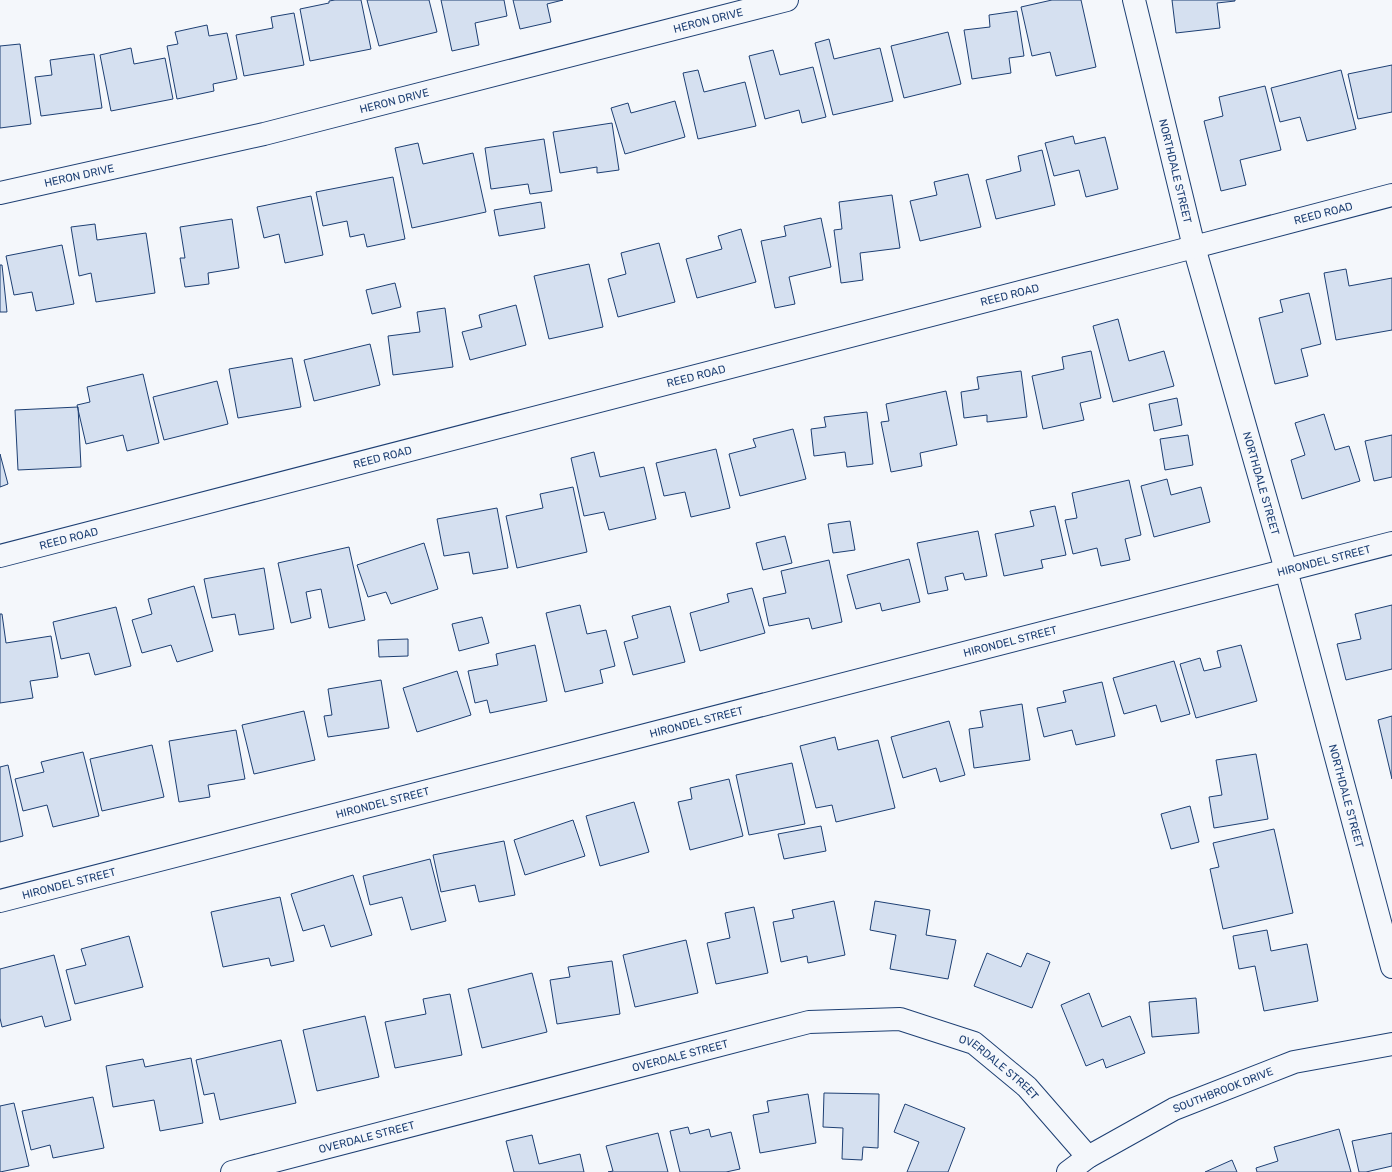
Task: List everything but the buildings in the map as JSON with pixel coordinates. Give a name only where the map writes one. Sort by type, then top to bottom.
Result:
[{"type":"street","name":"HERON DRIVE","points":[[0,193],[264,134],[787,0]]},
{"type":"street","name":"NORTHDALE STREET","points":[[1134,0],[1194,247],[1286,570],[1392,967]]},
{"type":"street","name":"REED ROAD","points":[[0,556],[1194,247],[1392,194]]},
{"type":"street","name":"HIRONDEL STREET","points":[[0,901],[1392,543]]},
{"type":"street","name":"OVERDALE STREET","points":[[232,1172],[809,1022],[900,1019],[974,1043],[1027,1087],[1088,1157]]},
{"type":"street","name":"SOUTHBROOK DRIVE","points":[[1068,1172],[1088,1157],[1174,1109],[1294,1062],[1392,1044]]}]
